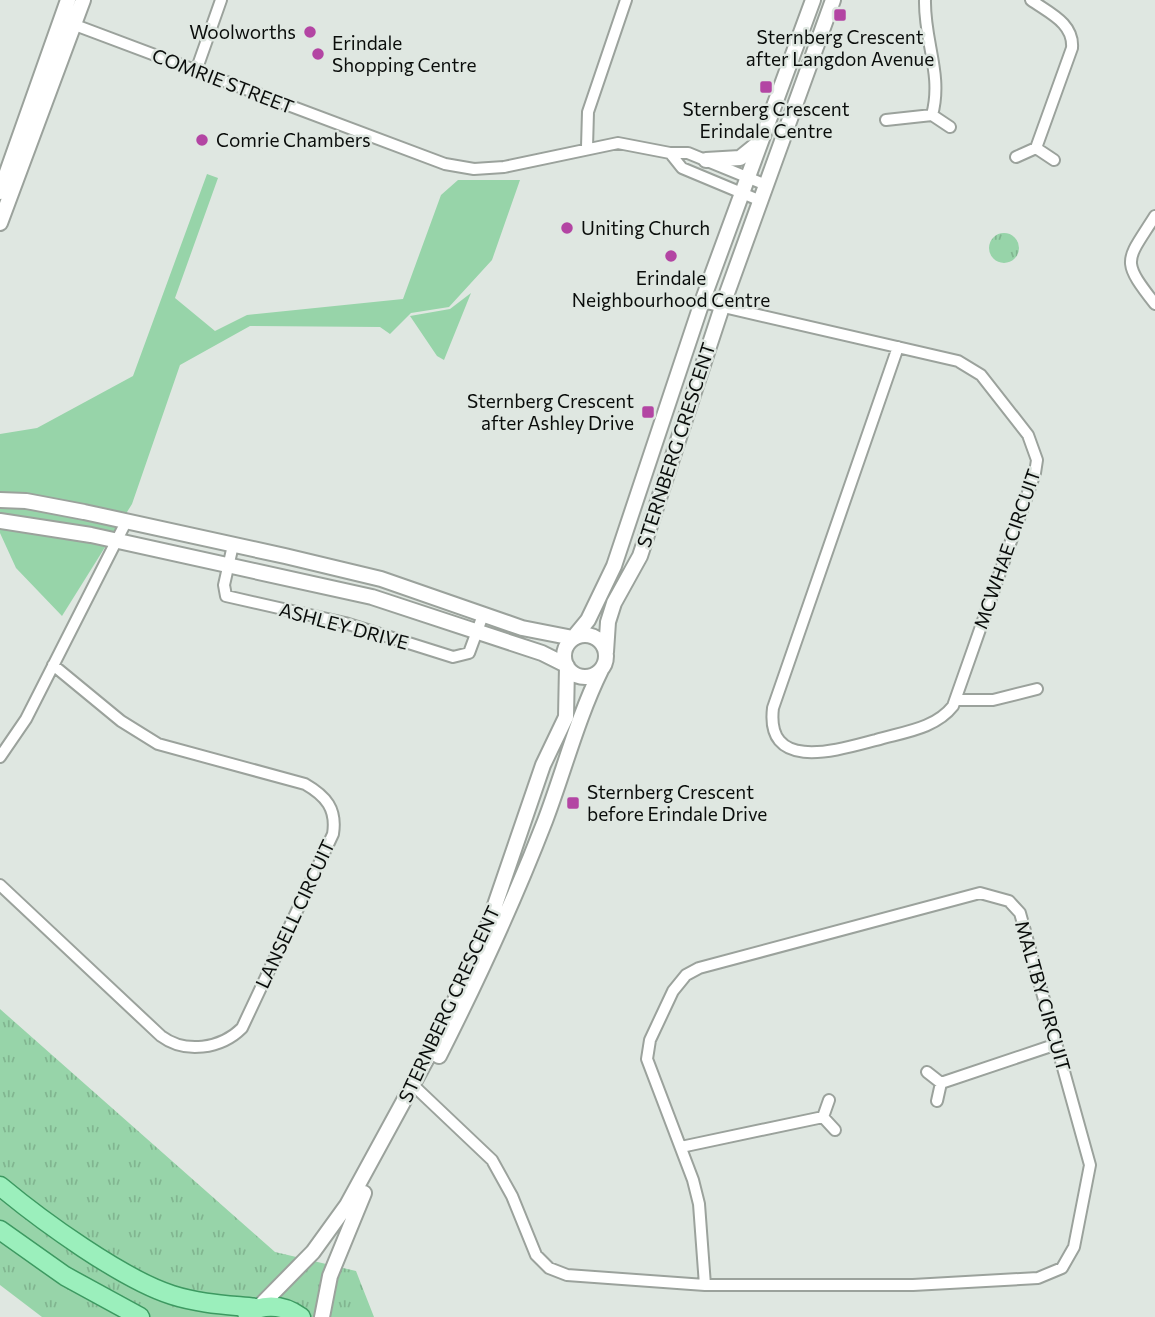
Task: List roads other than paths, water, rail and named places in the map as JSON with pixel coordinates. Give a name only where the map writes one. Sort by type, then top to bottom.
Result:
[{"type":"main road","points":[[0,1186],[90,1251],[169,1294],[197,1301],[258,1308],[277,1307],[301,1317]]},
{"type":"main road","points":[[0,1230],[65,1276],[140,1317]]},
{"type":"main road","points":[[241,1317],[258,1308]]},
{"type":"street","points":[[1,219],[68,23],[68,0]]},
{"type":"street","points":[[0,192],[68,23],[83,0]]},
{"type":"street","points":[[196,71],[221,0]]},
{"type":"street","points":[[587,147],[589,112],[626,0]]},
{"type":"street","name":"STERNBERG CRESCENT","points":[[574,637],[592,611],[614,566],[702,302],[813,0]]},
{"type":"street","name":"STERNBERG CRESCENT","points":[[606,652],[608,622],[614,603],[640,556],[722,307],[833,0]]},
{"type":"street","points":[[925,0],[925,23],[938,92],[932,115]]},
{"type":"street","points":[[1016,157],[1036,148],[1072,48],[1073,37],[1067,26],[1031,0]]},
{"type":"street","name":"COMRIE STREET","points":[[68,23],[459,167],[504,167],[587,147],[618,143],[670,153],[688,153],[766,185]]},
{"type":"street","points":[[886,120],[932,115],[950,127]]},
{"type":"street","points":[[706,160],[740,158],[762,140]]},
{"type":"street","points":[[1036,148],[1054,160]]},
{"type":"street","name":"COMRIE STREET","points":[[670,153],[682,168],[761,201]]},
{"type":"street","points":[[1152,300],[1131,272],[1129,264],[1130,255],[1155,216]]},
{"type":"street","points":[[1152,300],[1155,286]]},
{"type":"street","name":"MCWHAE CIRCUIT","points":[[702,302],[958,361],[974,368],[1028,435],[1037,460],[956,700],[946,716],[935,723],[823,754],[802,752],[783,741]]},
{"type":"street","points":[[775,751],[783,741],[775,732],[771,720],[773,708],[898,347]]},
{"type":"street","points":[[3,500],[42,504],[381,579],[533,631],[574,637],[594,636],[606,652],[600,670],[583,677],[566,666],[565,648],[574,637]]},
{"type":"street","name":"ASHLEY DRIVE","points":[[0,521],[117,540],[372,597],[542,653],[566,666]]},
{"type":"street","points":[[0,757],[26,719],[126,522]]},
{"type":"street","name":"ASHLEY DRIVE","points":[[233,545],[224,586],[226,596],[345,623],[453,657],[469,653],[483,615]]},
{"type":"street","name":"LANSELL CIRCUIT","points":[[0,885],[170,1043],[192,1047],[220,1043],[242,1028],[333,834],[334,815],[318,792],[305,784],[183,753],[151,741],[121,721],[53,666]]},
{"type":"street","name":"STERNBERG CRESCENT","points":[[470,980],[543,765],[566,717],[566,666]]},
{"type":"street","name":"STERNBERG CRESCENT","points":[[322,1317],[330,1276],[353,1214],[523,875],[600,670]]},
{"type":"street","points":[[956,700],[993,700],[1037,689]]},
{"type":"street","name":"MALTBY CIRCUIT","points":[[417,1089],[492,1160],[512,1196],[536,1255],[549,1268],[567,1275],[705,1285],[913,1285],[1038,1278],[1057,1272],[1070,1258],[1074,1247],[1090,1164],[1020,912],[1009,901],[992,894],[980,893],[699,968],[685,975],[673,990],[647,1052],[650,1072],[681,1147],[699,1204],[705,1285]]},
{"type":"street","points":[[941,1083],[1057,1044]]},
{"type":"street","points":[[927,1072],[941,1083]]},
{"type":"street","points":[[937,1101],[941,1083]]},
{"type":"street","name":"STERNBERG CRESCENT","points":[[258,1308],[328,1231],[417,1089]]},
{"type":"street","points":[[823,1117],[829,1100]]},
{"type":"street","points":[[681,1147],[823,1117]]},
{"type":"street","points":[[823,1117],[835,1130]]},
{"type":"place","name":"Sternberg Crescent after Langdon Avenue","points":[[840,15]]},
{"type":"place","name":"Woolworths","points":[[310,32]]},
{"type":"place","name":"Erindale Shopping Centre","points":[[318,54]]},
{"type":"place","name":"Sternberg Crescent Erindale Centre","points":[[766,87]]},
{"type":"place","name":"Comrie Chambers","points":[[202,140]]},
{"type":"place","name":"Uniting Church","points":[[567,228]]},
{"type":"place","name":"Erindale Neighbourhood Centre","points":[[671,256]]},
{"type":"place","name":"Sternberg Crescent after Ashley Drive","points":[[648,412]]},
{"type":"place","name":"Sternberg Crescent before Erindale Drive","points":[[573,803]]}]
